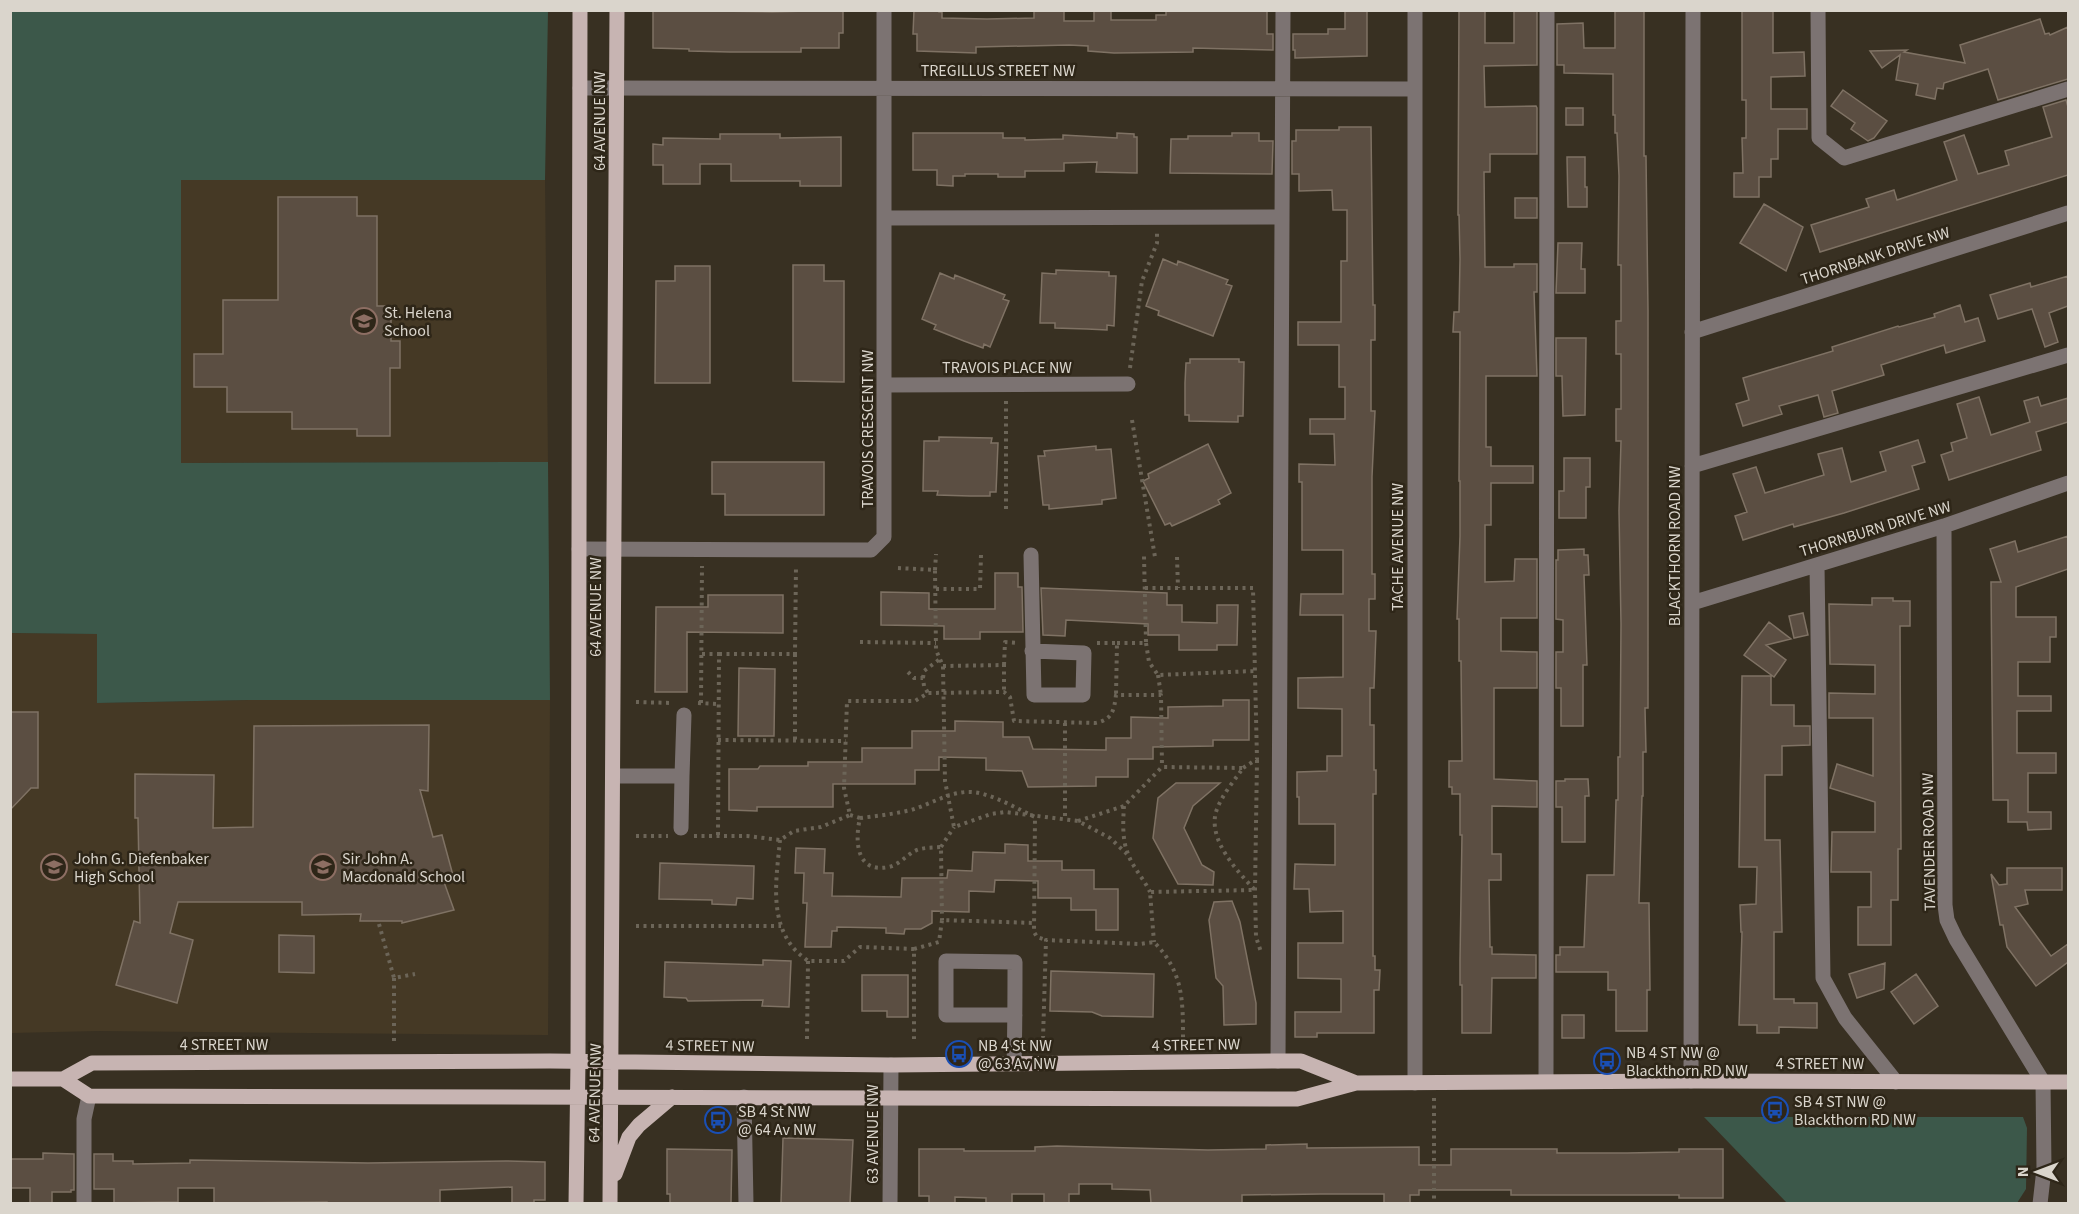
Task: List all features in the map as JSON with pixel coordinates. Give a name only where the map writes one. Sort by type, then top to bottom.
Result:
[{"type":"main road","name":"64 AVENUE NW","points":[[576,1203],[580,10]]},
{"type":"main road","name":"64 AVENUE NW","points":[[610,1203],[617,10]]},
{"type":"main road","name":"4 STREET NW","points":[[10,1079],[63,1079],[92,1063],[578,1061],[891,1065],[1301,1061],[1356,1083]]},
{"type":"main road","points":[[63,1079],[89,1096]]},
{"type":"main road","name":"4 STREET NW","points":[[89,1096],[577,1096],[890,1100],[1297,1099],[1356,1083],[2068,1082]]},
{"type":"main road","points":[[611,1185],[629,1137],[639,1125],[672,1097]]},
{"type":"street","name":"TRAVOIS CRESCENT NW","points":[[579,549],[871,550],[885,537],[884,10]]},
{"type":"street","points":[[1278,1061],[1283,10]]},
{"type":"street","name":"TACHE AVENUE NW","points":[[1415,10],[1415,1083]]},
{"type":"street","points":[[1546,1081],[1548,10]]},
{"type":"street","name":"BLACKTHORN ROAD NW","points":[[1691,1081],[1693,10]]},
{"type":"street","points":[[1818,10],[1819,138],[1844,158],[2068,88]]},
{"type":"street","name":"TREGILLUS STREET NW","points":[[580,88],[1415,89]]},
{"type":"street","name":"THORNBANK DRIVE NW","points":[[1692,332],[2068,213]]},
{"type":"street","points":[[885,218],[1281,217]]},
{"type":"street","points":[[1692,466],[2068,355]]},
{"type":"street","name":"TRAVOIS PLACE NW","points":[[885,385],[1128,384]]},
{"type":"street","name":"THORNBURN DRIVE NW","points":[[1692,603],[1944,526],[2068,483]]},
{"type":"street","name":"TAVENDER ROAD NW","points":[[1944,526],[1946,912],[1956,939],[2043,1082]]},
{"type":"street","points":[[1031,555],[1032,651]]},
{"type":"street","points":[[1817,565],[1823,978],[1845,1018],[1896,1082]]},
{"type":"street","points":[[678,833],[684,714]]},
{"type":"street","points":[[613,776],[682,776]]},
{"type":"street","points":[[1014,1064],[1015,1015],[1015,962],[946,961],[946,1015],[1015,1015]]},
{"type":"street","name":"63 AVENUE NW","points":[[890,1203],[891,1065]]},
{"type":"street","points":[[2040,1203],[2044,1168],[2043,1082]]},
{"type":"street","points":[[84,1203],[84,1119],[89,1096]]},
{"type":"street","points":[[744,1097],[746,1203]]},
{"type":"path","points":[[1128,384],[1142,281],[1157,243],[1156,218]]},
{"type":"path","points":[[1006,401],[1006,513]]},
{"type":"path","points":[[1132,420],[1155,557]]},
{"type":"path","points":[[936,554],[934,570],[936,650],[943,666],[947,796],[954,827]]},
{"type":"path","points":[[936,589],[980,589],[981,555]]},
{"type":"path","points":[[1144,556],[1146,643],[1149,662],[1158,675],[1161,695]]},
{"type":"path","points":[[1177,558],[1178,588]]},
{"type":"path","points":[[700,703],[702,566]]},
{"type":"path","points":[[795,740],[796,566]]},
{"type":"path","points":[[898,568],[934,570]]},
{"type":"path","points":[[1145,588],[1253,588],[1257,759],[1256,937],[1259,950],[1278,972]]},
{"type":"path","points":[[860,642],[936,643]]},
{"type":"path","points":[[1117,643],[1146,643]]},
{"type":"path","points":[[702,654],[795,654]]},
{"type":"path","points":[[718,836],[719,654]]},
{"type":"path","points":[[928,693],[922,678],[924,671],[940,659]]},
{"type":"path","points":[[943,666],[1004,665],[1004,692]]},
{"type":"path","points":[[1158,675],[1254,671]]},
{"type":"path","points":[[908,672],[914,678],[922,678]]},
{"type":"path","points":[[850,815],[844,788],[847,701],[915,701],[928,693],[945,693]]},
{"type":"path","points":[[1065,723],[1065,820]]},
{"type":"path","points":[[718,740],[846,741]]},
{"type":"path","points":[[1255,890],[1239,874],[1217,837],[1215,814],[1243,768],[1257,759]]},
{"type":"path","points":[[780,840],[776,898],[781,926],[791,945],[808,961],[844,961],[860,947],[914,949],[939,942],[942,920],[941,847],[954,827],[991,814],[1005,812],[1078,821],[1124,806],[1162,766],[1243,768]]},
{"type":"path","points":[[636,836],[678,833],[780,840],[794,831],[821,827],[850,815],[860,818],[894,814],[947,796],[971,792],[984,794],[1035,816]]},
{"type":"path","points":[[1124,806],[1124,834],[1128,854]]},
{"type":"path","points":[[1035,816],[1034,932],[1037,937],[1046,940],[1140,945],[1154,942]]},
{"type":"path","points":[[860,818],[857,840],[859,853],[864,861],[871,865],[889,867],[921,849],[941,847]]},
{"type":"path","points":[[1078,821],[1110,838],[1128,854],[1146,882],[1150,892],[1154,942],[1170,961],[1177,974],[1183,1007],[1183,1039]]},
{"type":"path","points":[[1150,892],[1255,890]]},
{"type":"path","points":[[942,920],[1034,923]]},
{"type":"path","points":[[379,924],[394,978],[394,1044]]},
{"type":"path","points":[[636,926],[781,926]]},
{"type":"path","points":[[1043,1039],[1046,940]]},
{"type":"path","points":[[914,949],[914,1039]]},
{"type":"path","points":[[807,1039],[808,961]]},
{"type":"path","points":[[394,978],[415,974]]},
{"type":"path","points":[[1434,1083],[1434,1203]]},
{"type":"shaded area","name":"St. Helena School","points":[[181,180],[545,180],[548,462],[181,463]]},
{"type":"shaded area","name":"Sir John A. Macdonald School","points":[[10,633],[97,634],[97,703],[248,700],[550,700],[548,1035],[98,1031],[11,1033]]},
{"type":"green space","points":[[11,10],[548,11],[545,180],[181,180],[181,463],[548,462],[550,700],[248,700],[97,703],[97,634],[11,633]]},
{"type":"green space","points":[[1704,1117],[2023,1117],[2027,1128],[2026,1189],[2017,1203],[1787,1203]]},
{"type":"building","points":[[653,10],[772,12],[843,10],[843,33],[839,33],[839,48],[801,48],[801,52],[689,51],[689,49],[653,48]]},
{"type":"building","points":[[914,10],[939,10],[942,12],[942,18],[987,19],[1034,18],[1034,10],[1064,10],[1064,21],[1094,21],[1094,10],[1111,10],[1111,20],[1156,20],[1156,15],[1166,15],[1166,10],[1267,10],[1267,34],[1273,34],[1273,50],[1193,48],[1193,52],[1114,53],[1088,51],[1088,46],[1069,45],[976,47],[976,53],[917,51],[917,34],[913,34]]},
{"type":"building","points":[[1345,10],[1367,10],[1367,56],[1295,58],[1293,34],[1328,34],[1328,29],[1345,29]]},
{"type":"building","points":[[1459,10],[1485,10],[1485,43],[1514,43],[1514,10],[1537,10],[1537,65],[1484,66],[1485,107],[1536,106],[1537,108],[1537,154],[1490,154],[1490,172],[1484,172],[1485,267],[1537,264],[1537,292],[1534,292],[1537,376],[1486,376],[1486,447],[1491,447],[1491,466],[1533,466],[1533,483],[1491,483],[1491,525],[1485,525],[1485,582],[1514,581],[1515,559],[1537,559],[1537,618],[1501,618],[1501,651],[1537,652],[1537,688],[1494,688],[1494,779],[1537,781],[1537,807],[1492,806],[1492,854],[1501,854],[1501,880],[1489,880],[1492,954],[1536,955],[1536,978],[1492,978],[1491,1033],[1462,1033],[1460,794],[1452,794],[1452,787],[1449,787],[1449,761],[1462,761],[1461,661],[1459,661],[1459,619],[1457,619],[1460,536],[1460,332],[1453,332],[1454,312],[1459,312],[1460,259],[1458,215]]},
{"type":"building","points":[[1615,10],[1644,10],[1644,156],[1646,156],[1648,310],[1648,708],[1645,708],[1646,752],[1643,752],[1639,903],[1649,903],[1650,990],[1647,990],[1647,1031],[1616,1031],[1616,990],[1608,990],[1608,972],[1556,972],[1556,955],[1560,955],[1560,947],[1584,947],[1587,875],[1614,875],[1618,757],[1620,757],[1621,624],[1619,511],[1621,441],[1616,441],[1616,409],[1621,409],[1621,354],[1616,354],[1616,321],[1621,321],[1621,265],[1618,265],[1619,176],[1617,133],[1615,133],[1615,115],[1613,115],[1613,74],[1564,73],[1564,65],[1557,65],[1557,24],[1583,23],[1584,48],[1615,48]]},
{"type":"building","points":[[1742,10],[1773,10],[1773,53],[1804,52],[1805,76],[1771,77],[1771,109],[1807,109],[1807,129],[1778,129],[1778,159],[1771,159],[1771,177],[1759,177],[1759,197],[1734,197],[1734,173],[1743,173],[1742,138],[1746,138],[1746,100],[1742,100]]},
{"type":"building","points":[[2040,19],[2045,34],[2050,35],[2068,27],[2068,79],[1998,100],[1988,69],[1944,83],[1943,89],[1937,88],[1935,99],[1916,95],[1918,84],[1896,80],[1900,55],[1882,68],[1870,51],[1907,50],[1904,52],[1965,63],[1960,45]]},
{"type":"building","points":[[1843,90],[1887,121],[1874,138],[1868,141],[1851,129],[1855,123],[1831,106]]},
{"type":"building","points":[[2066,100],[2068,107],[2068,175],[1820,252],[1811,225],[1869,207],[1866,199],[1894,190],[1897,200],[1957,180],[1944,142],[1964,135],[1978,174],[2009,165],[2005,151],[2052,137],[2043,107]]},
{"type":"building","points":[[1566,108],[1583,108],[1583,125],[1566,125]]},
{"type":"building","points":[[1339,127],[1371,127],[1373,305],[1375,305],[1375,340],[1371,340],[1371,411],[1375,411],[1372,574],[1375,574],[1375,599],[1369,599],[1369,631],[1376,631],[1374,688],[1370,688],[1370,725],[1374,725],[1374,770],[1376,770],[1376,794],[1373,794],[1373,956],[1375,956],[1375,970],[1380,970],[1379,990],[1374,990],[1374,1033],[1317,1033],[1317,1037],[1295,1037],[1295,1012],[1341,1012],[1341,979],[1298,978],[1298,943],[1343,943],[1343,911],[1310,912],[1309,889],[1294,889],[1295,864],[1335,865],[1335,824],[1299,824],[1297,772],[1327,771],[1327,756],[1342,756],[1342,709],[1298,708],[1298,678],[1343,677],[1343,615],[1300,615],[1301,594],[1343,594],[1343,550],[1302,550],[1302,482],[1299,482],[1299,464],[1335,465],[1334,434],[1310,434],[1310,419],[1345,419],[1345,387],[1339,387],[1339,345],[1298,345],[1298,322],[1341,322],[1341,261],[1347,261],[1347,210],[1333,210],[1332,190],[1299,191],[1299,174],[1292,174],[1292,141],[1296,141],[1296,130],[1339,130]]},
{"type":"building","points":[[913,133],[1003,133],[1003,138],[1025,138],[1025,140],[1063,139],[1063,135],[1117,138],[1117,133],[1134,134],[1134,137],[1137,137],[1137,173],[1096,172],[1097,162],[1064,163],[1064,171],[1025,171],[1025,177],[965,174],[965,176],[953,176],[953,186],[937,185],[937,170],[913,170]]},
{"type":"building","points":[[1232,133],[1259,133],[1259,141],[1273,141],[1272,174],[1170,173],[1171,139],[1188,139],[1188,136],[1232,136]]},
{"type":"building","points":[[720,134],[780,134],[780,138],[841,137],[841,186],[800,186],[800,181],[731,181],[731,164],[700,164],[700,184],[663,184],[663,165],[653,165],[653,144],[663,145],[663,138],[720,139]]},
{"type":"building","points":[[1567,157],[1585,157],[1587,207],[1568,207]]},
{"type":"building","points":[[278,197],[357,197],[357,216],[377,216],[377,306],[391,306],[391,341],[400,341],[400,368],[390,368],[390,436],[357,436],[357,429],[292,429],[292,412],[227,412],[227,387],[194,387],[194,354],[223,354],[223,300],[278,300]]},
{"type":"building","points":[[1515,198],[1537,198],[1537,218],[1515,218]]},
{"type":"building","points":[[1764,204],[1803,227],[1786,271],[1740,243]]},
{"type":"building","points":[[1558,243],[1582,243],[1581,269],[1585,269],[1585,293],[1556,293]]},
{"type":"building","points":[[1163,259],[1177,265],[1178,261],[1228,280],[1226,284],[1232,286],[1213,336],[1158,315],[1159,311],[1146,306]]},
{"type":"building","points":[[793,265],[824,265],[824,281],[844,281],[844,382],[793,381]]},
{"type":"building","points":[[675,266],[710,266],[710,383],[655,383],[656,281],[675,281]]},
{"type":"building","points":[[1056,270],[1109,272],[1109,276],[1116,276],[1114,326],[1107,325],[1107,330],[1055,328],[1055,323],[1040,323],[1042,273],[1056,274]]},
{"type":"building","points":[[940,273],[954,279],[955,275],[1005,295],[1003,299],[1009,301],[990,347],[984,344],[983,348],[934,329],[936,325],[922,319]]},
{"type":"building","points":[[2068,276],[2068,306],[2049,313],[2058,342],[2045,347],[2032,309],[1998,319],[1990,295],[2030,283],[2031,287]]},
{"type":"building","points":[[1960,305],[1965,322],[1978,318],[1985,341],[1946,353],[1944,345],[1881,365],[1884,375],[1832,391],[1838,413],[1824,417],[1818,395],[1779,406],[1782,414],[1743,426],[1736,404],[1749,400],[1743,378],[1833,351],[1832,347],[1898,326],[1935,317],[1934,314]]},
{"type":"building","points":[[1556,338],[1586,338],[1585,415],[1563,416],[1562,376],[1556,376]]},
{"type":"building","points":[[1190,359],[1239,359],[1239,362],[1244,362],[1243,416],[1238,416],[1238,422],[1189,421],[1189,415],[1185,415],[1185,383],[1186,363],[1190,363]]},
{"type":"building","points":[[1979,397],[1991,435],[2030,422],[2024,401],[2038,397],[2041,406],[2068,398],[2068,422],[2036,432],[2041,450],[1949,480],[1941,455],[1953,451],[1951,443],[1967,438],[1957,404]]},
{"type":"building","points":[[939,437],[992,438],[991,443],[998,443],[996,492],[990,492],[990,496],[970,496],[937,495],[938,491],[923,491],[924,441],[939,441]]},
{"type":"building","points":[[1918,440],[1925,462],[1912,466],[1919,489],[1844,513],[1794,527],[1793,524],[1743,540],[1735,516],[1747,512],[1733,474],[1756,467],[1765,493],[1824,475],[1818,454],[1842,448],[1851,482],[1886,471],[1880,452]]},
{"type":"building","points":[[1208,444],[1231,493],[1218,500],[1220,504],[1172,526],[1170,523],[1165,525],[1143,481],[1149,478],[1148,474]]},
{"type":"building","points":[[1096,446],[1096,450],[1111,449],[1116,498],[1102,500],[1102,504],[1049,509],[1049,505],[1043,505],[1038,456],[1045,456],[1044,451]]},
{"type":"building","points":[[1564,458],[1590,458],[1590,487],[1586,487],[1586,518],[1559,518],[1559,491],[1564,491]]},
{"type":"building","points":[[712,462],[824,462],[824,515],[725,515],[725,494],[712,494]]},
{"type":"building","points":[[2068,536],[2068,569],[2016,587],[2016,617],[2056,617],[2056,637],[2050,637],[2050,662],[2018,662],[2018,696],[2051,696],[2051,711],[2017,711],[2017,753],[2056,753],[2056,773],[2028,773],[2028,812],[2051,812],[2051,829],[2028,830],[2027,822],[2008,822],[2008,800],[1993,800],[1991,582],[2001,582],[1990,549],[2015,541],[2018,552]]},
{"type":"building","points":[[1584,549],[1584,555],[1588,555],[1589,575],[1584,575],[1587,665],[1583,665],[1583,726],[1561,726],[1561,688],[1556,688],[1556,652],[1563,652],[1563,620],[1556,619],[1556,560],[1558,560],[1558,550]]},
{"type":"building","points":[[995,573],[1018,573],[1018,587],[1022,587],[1023,632],[980,632],[980,639],[944,639],[944,626],[881,625],[881,592],[929,593],[929,609],[995,609]]},
{"type":"building","points":[[1041,588],[1167,593],[1167,605],[1182,605],[1182,622],[1217,623],[1217,605],[1238,605],[1237,645],[1217,645],[1217,650],[1179,650],[1179,635],[1148,635],[1148,624],[1066,620],[1065,636],[1043,635]]},
{"type":"building","points":[[708,595],[783,595],[783,633],[687,632],[687,692],[655,692],[656,607],[708,607]]},
{"type":"building","points":[[1872,598],[1910,601],[1910,626],[1900,626],[1901,849],[1898,849],[1898,900],[1891,900],[1891,945],[1858,945],[1858,907],[1871,907],[1871,872],[1831,872],[1832,832],[1875,832],[1875,802],[1830,788],[1837,764],[1873,776],[1873,718],[1829,718],[1829,693],[1875,694],[1875,665],[1830,664],[1829,604],[1872,605]]},
{"type":"building","points":[[1803,613],[1808,635],[1794,638],[1789,616]]},
{"type":"building","points":[[1769,622],[1791,639],[1766,645],[1786,660],[1774,677],[1744,655]]},
{"type":"building","points":[[739,668],[775,669],[774,736],[738,736]]},
{"type":"building","points":[[1742,676],[1771,676],[1771,705],[1794,705],[1794,726],[1810,726],[1810,745],[1782,746],[1782,775],[1765,775],[1765,840],[1780,840],[1782,932],[1774,932],[1774,999],[1794,999],[1794,1003],[1817,1003],[1817,1028],[1779,1027],[1779,1033],[1757,1033],[1757,1025],[1739,1025],[1742,932],[1740,905],[1756,904],[1757,867],[1739,867]]},
{"type":"building","points":[[1223,700],[1249,700],[1249,740],[1213,740],[1213,746],[1153,747],[1153,759],[1128,759],[1128,777],[1096,777],[1096,786],[1028,787],[1022,771],[986,770],[986,758],[939,757],[939,770],[915,770],[915,784],[833,784],[833,807],[757,807],[757,811],[729,810],[729,769],[758,769],[760,766],[808,766],[808,762],[862,762],[862,748],[912,748],[912,731],[955,731],[955,721],[1003,722],[1003,737],[1029,737],[1033,749],[1106,750],[1106,738],[1131,738],[1131,717],[1168,718],[1168,707],[1223,706]]},
{"type":"building","points":[[10,712],[38,712],[38,788],[31,788],[10,810]]},
{"type":"building","points":[[429,725],[428,791],[420,790],[433,837],[442,835],[454,879],[444,882],[454,910],[402,923],[402,921],[360,921],[361,914],[302,915],[302,902],[178,902],[170,933],[193,940],[177,1003],[116,985],[134,921],[140,923],[135,774],[214,775],[213,828],[253,827],[254,726]]},
{"type":"building","points":[[1565,779],[1588,779],[1589,796],[1585,796],[1585,842],[1562,842],[1562,807],[1556,807],[1556,781],[1565,781]]},
{"type":"building","points":[[1176,783],[1220,783],[1193,806],[1184,828],[1202,865],[1214,872],[1213,885],[1178,884],[1153,838],[1158,798]]},
{"type":"building","points":[[1005,844],[1028,845],[1028,861],[1062,861],[1062,870],[1094,870],[1094,889],[1118,889],[1118,930],[1096,930],[1096,910],[1071,910],[1071,898],[1038,898],[1038,881],[995,880],[994,892],[969,891],[969,912],[932,911],[932,923],[921,929],[905,929],[904,934],[886,933],[886,928],[837,927],[837,931],[832,931],[831,947],[805,947],[807,903],[803,903],[804,873],[795,873],[796,848],[825,849],[824,873],[833,873],[832,896],[901,897],[902,878],[947,878],[948,870],[972,871],[973,852],[1005,853]]},
{"type":"building","points":[[660,863],[754,866],[753,899],[737,898],[736,905],[712,904],[712,900],[659,899]]},
{"type":"building","points":[[2007,868],[2062,868],[2062,890],[2025,890],[2028,904],[2015,907],[2051,956],[2068,944],[2068,962],[2036,986],[2007,947],[2003,925],[2000,925],[1991,874],[1999,885],[2007,884]]},
{"type":"building","points":[[1232,901],[1240,922],[1256,1003],[1256,1024],[1224,1025],[1223,986],[1216,978],[1209,920],[1214,902]]},
{"type":"building","points":[[279,935],[314,936],[314,973],[279,972]]},
{"type":"building","points":[[763,960],[791,961],[789,1007],[762,1006],[763,1000],[688,1001],[686,998],[664,997],[665,962],[763,965]]},
{"type":"building","points":[[1885,963],[1884,989],[1857,998],[1849,974]]},
{"type":"building","points":[[1051,971],[1154,974],[1153,1017],[1102,1016],[1092,1012],[1050,1011]]},
{"type":"building","points":[[1916,974],[1938,1006],[1914,1024],[1891,992]]},
{"type":"building","points":[[862,975],[908,975],[908,1017],[887,1017],[887,1011],[862,1011]]},
{"type":"building","points":[[1562,1015],[1584,1015],[1584,1038],[1562,1038]]},
{"type":"building","points":[[783,1138],[853,1140],[850,1203],[781,1203]]},
{"type":"building","points":[[1307,1144],[1307,1148],[1419,1147],[1419,1165],[1451,1165],[1451,1149],[1557,1149],[1557,1153],[1627,1153],[1679,1152],[1679,1149],[1723,1149],[1723,1198],[1679,1198],[1679,1195],[1511,1195],[1511,1190],[1419,1190],[1419,1195],[1410,1195],[1410,1203],[1384,1203],[1384,1194],[1321,1194],[1242,1195],[1242,1203],[1151,1203],[1150,1190],[1112,1189],[1112,1184],[1079,1184],[1079,1194],[1069,1194],[1069,1203],[1044,1203],[1044,1194],[1012,1194],[1012,1203],[986,1203],[986,1198],[955,1197],[955,1203],[929,1203],[929,1196],[919,1196],[919,1149],[1035,1151],[1035,1147],[1057,1146],[1208,1150],[1266,1149],[1266,1145]]},
{"type":"building","points":[[667,1149],[732,1150],[731,1203],[670,1203],[670,1194],[667,1194]]},
{"type":"building","points":[[43,1153],[74,1154],[74,1190],[52,1192],[52,1203],[30,1203],[30,1188],[10,1188],[10,1159],[43,1159]]},
{"type":"building","points":[[94,1154],[113,1154],[113,1161],[133,1161],[133,1164],[190,1163],[190,1160],[368,1163],[545,1162],[545,1200],[534,1200],[534,1203],[512,1203],[512,1187],[440,1190],[440,1203],[214,1203],[214,1188],[178,1188],[178,1202],[114,1203],[114,1189],[94,1189]]},
{"type":"place","name":"St. Helena School","points":[[364,321]]},
{"type":"place","name":"John G. Diefenbaker High School","points":[[54,867]]},
{"type":"place","name":"Sir John A. Macdonald School","points":[[323,867]]},
{"type":"place","name":"NB 4 St NW @ 63 Av NW","points":[[959,1054]]},
{"type":"place","name":"NB 4 ST NW @ Blackthorn RD NW","points":[[1607,1061]]},
{"type":"place","name":"SB 4 ST NW @ Blackthorn RD NW","points":[[1775,1110]]},
{"type":"place","name":"SB 4 St NW @ 64 Av NW","points":[[718,1120]]}]
